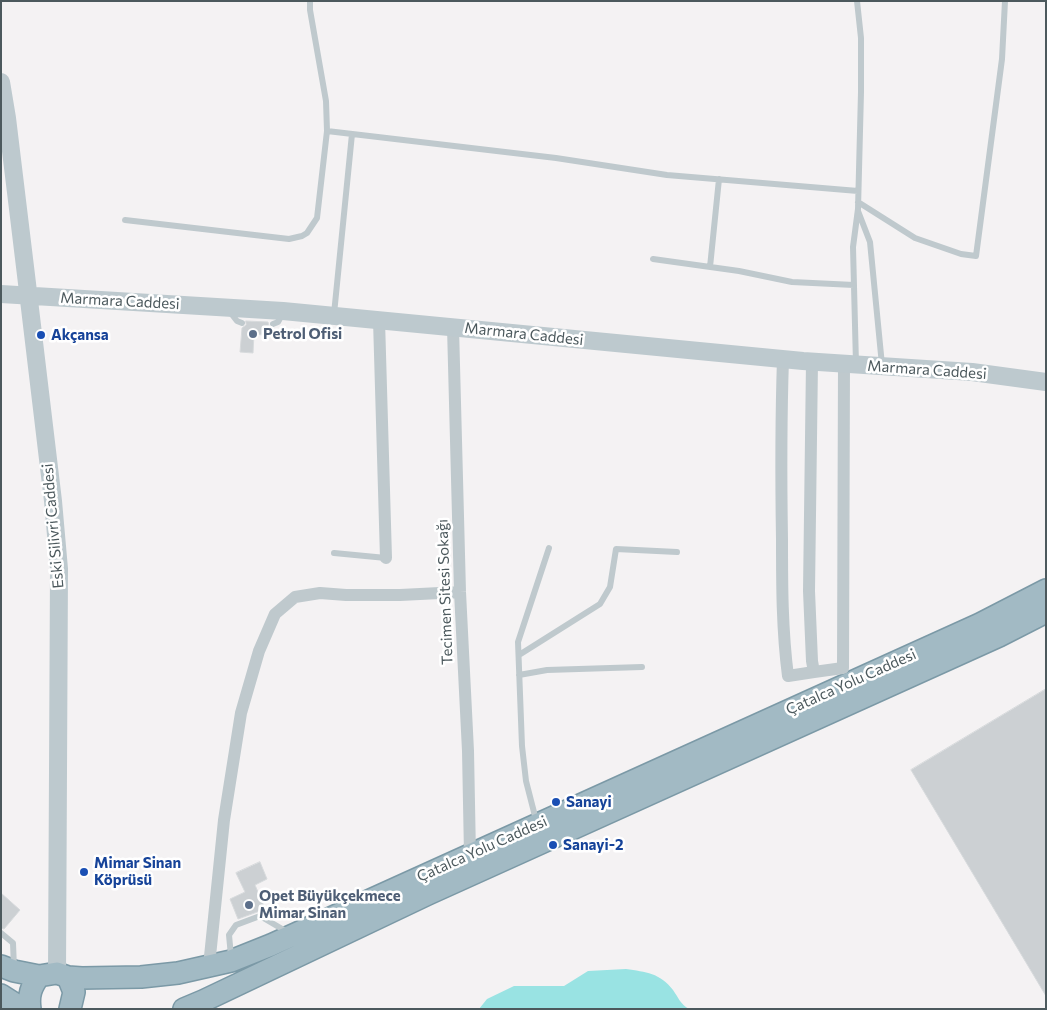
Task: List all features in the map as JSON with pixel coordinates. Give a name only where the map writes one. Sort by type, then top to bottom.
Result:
[{"type":"highway","name":"Çatalca Yolu Caddesi","points":[[8,969],[55,976],[141,977],[178,973],[231,960],[292,935],[980,624],[1046,590]]},
{"type":"highway","name":"Çatalca Yolu Caddesi","points":[[184,1009],[437,890],[999,636],[1046,612]]},
{"type":"highway","points":[[30,1009],[28,998],[30,990],[55,976],[74,992],[70,1009]]},
{"type":"highway","points":[[2,996],[23,1009]]},
{"type":"main road","name":"Eski Silivri Caddesi","points":[[1,82],[53,501],[59,569],[55,976]]},
{"type":"main road","name":"Marmara Caddesi","points":[[1,294],[227,307],[278,317],[333,316],[812,362],[972,372],[1046,382]]},
{"type":"street","points":[[379,320],[386,558]]},
{"type":"street","name":"Tecimen Sitesi Sokağı","points":[[453,327],[460,592],[468,751],[470,855]]},
{"type":"street","points":[[784,359],[781,431],[782,584],[785,654],[788,676],[843,668],[850,364]]},
{"type":"street","points":[[812,362],[809,591],[814,672]]},
{"type":"street","points":[[209,966],[224,820],[241,713],[259,651],[275,614],[295,597],[320,593],[346,596],[460,592]]},
{"type":"lane","points":[[125,220],[289,239],[302,236],[315,224],[319,213],[327,131],[326,101],[310,1]]},
{"type":"lane","points":[[850,364],[854,285],[852,247],[858,206],[861,47],[857,1]]},
{"type":"lane","points":[[858,206],[915,238],[961,254],[976,256],[1002,60],[1005,1]]},
{"type":"lane","points":[[327,131],[556,158],[666,175],[858,191]]},
{"type":"lane","points":[[333,316],[352,134]]},
{"type":"lane","points":[[710,267],[719,179]]},
{"type":"lane","points":[[858,206],[870,242],[882,366]]},
{"type":"lane","points":[[653,259],[739,270],[792,282],[854,285]]},
{"type":"lane","points":[[227,307],[237,321],[242,323]]},
{"type":"lane","points":[[537,824],[526,781],[522,746],[518,642],[549,548]]},
{"type":"lane","points":[[519,655],[600,604],[610,587],[616,549],[677,552]]},
{"type":"lane","points":[[334,553],[386,558]]},
{"type":"lane","points":[[519,675],[547,670],[642,667]]},
{"type":"lane","points":[[231,960],[229,935],[236,925],[260,916],[292,935]]},
{"type":"lane","points":[[1,933],[13,943],[8,969]]},
{"type":"water","points":[[626,969],[646,972],[663,980],[689,1009],[479,1009],[487,999],[514,986],[564,986],[588,971]]},
{"type":"building","points":[[246,321],[268,322],[272,329],[272,336],[254,334],[253,353],[240,352],[242,328],[246,325]]},
{"type":"building","points":[[1046,689],[1046,996],[911,770]]},
{"type":"building","points":[[260,862],[267,879],[255,885],[268,915],[260,911],[238,919],[230,899],[245,892],[236,873]]},
{"type":"building","points":[[1,893],[20,910],[4,929],[1,928]]},
{"type":"place","name":"Petrol Ofisi","points":[[253,334]]},
{"type":"place","name":"Akçansa","points":[[41,335]]},
{"type":"place","name":"Sanayi","points":[[556,802]]},
{"type":"place","name":"Sanayi-2","points":[[553,845]]},
{"type":"place","name":"Mimar Sinan Köprüsü","points":[[84,872]]},
{"type":"place","name":"Opet Büyükçekmece Mimar Sinan","points":[[249,905]]}]
